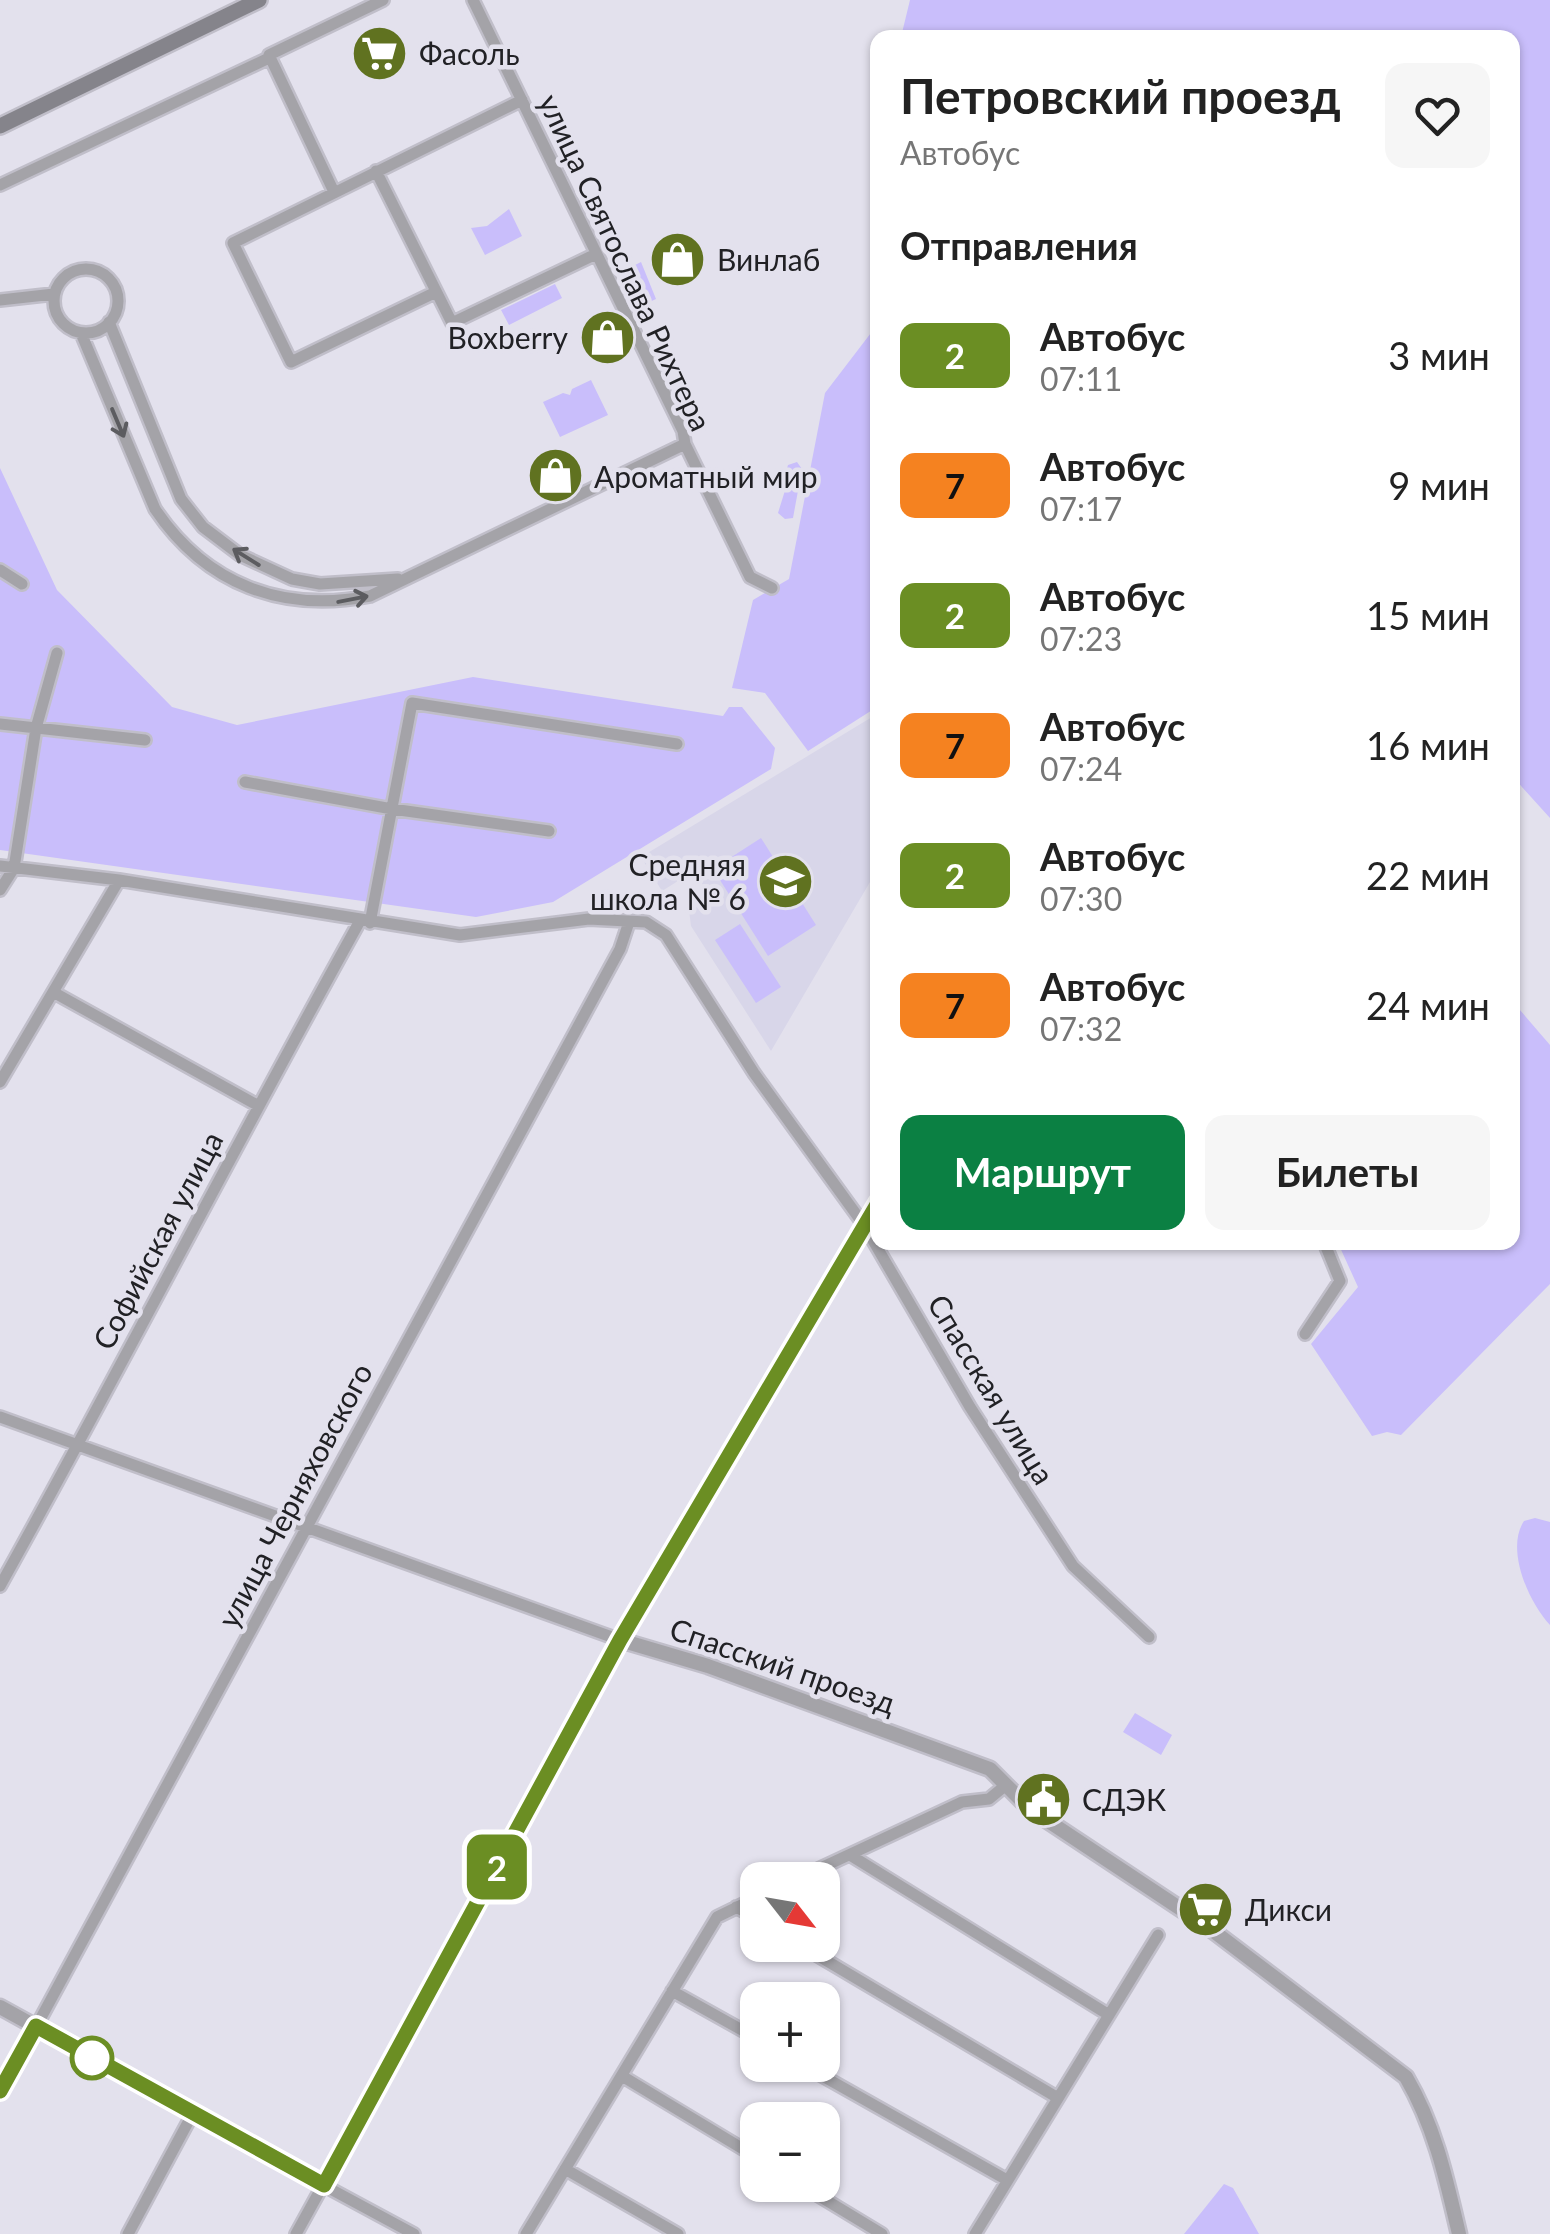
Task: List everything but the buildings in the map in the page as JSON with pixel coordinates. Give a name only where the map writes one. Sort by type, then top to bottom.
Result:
[{"type":"main road","points":[[0,126],[259,0]]},
{"type":"street","points":[[0,184],[383,0]]},
{"type":"street","name":"улица Святослава Рихтера","points":[[473,0],[684,431],[685,444],[750,577],[772,588]]},
{"type":"street","points":[[269,58],[334,192]]},
{"type":"street","points":[[436,292],[291,362],[233,243],[522,100]]},
{"type":"street","points":[[376,171],[452,323],[596,254]]},
{"type":"street","points":[[95,270],[112,283],[118,303],[110,322],[101,329],[80,333],[70,330],[56,314],[54,294],[65,276],[95,270]]},
{"type":"street","points":[[0,300],[54,294]]},
{"type":"street","points":[[110,322],[181,499],[204,527],[240,555],[292,579],[320,584],[407,578]]},
{"type":"street","points":[[80,333],[155,509],[187,548],[211,568],[271,596],[334,603],[370,596],[685,444]]},
{"type":"street","points":[[0,570],[22,584]]},
{"type":"street","points":[[0,890],[57,653]]},
{"type":"street","name":"Софийская улица","points":[[0,1586],[257,1105],[365,921],[412,703],[678,744]]},
{"type":"street","points":[[0,724],[145,740]]},
{"type":"street","points":[[245,782],[392,810],[549,832]]},
{"type":"street","points":[[7,867],[119,880],[460,936],[589,919],[629,922]]},
{"type":"street","points":[[0,1082],[119,880]]},
{"type":"street","name":"Спасская улица","points":[[629,922],[646,922],[666,935],[754,1073],[870,1235]]},
{"type":"street","name":"улица Черняховского","points":[[0,2091],[620,949],[629,922]]},
{"type":"street","points":[[53,992],[257,1105]]},
{"type":"street","points":[[296,2234],[620,1640],[870,1216]]},
{"type":"street","name":"Спасская улица","points":[[879,1250],[970,1407],[1073,1566],[1149,1637]]},
{"type":"street","points":[[1305,1334],[1340,1280],[1327,1250]]},
{"type":"street","name":"Спасский проезд","points":[[0,1417],[990,1769],[1030,1809],[1208,1928],[1406,2077],[1426,2112],[1441,2154],[1458,2234]]},
{"type":"street","points":[[834,1862],[962,1802],[989,1800],[1006,1784]]},
{"type":"street","points":[[850,1855],[1109,2015]]},
{"type":"street","points":[[526,2234],[717,1917],[740,1904]]},
{"type":"street","points":[[736,1906],[740,1909]]},
{"type":"street","points":[[975,2234],[1158,1935]]},
{"type":"street","points":[[829,1962],[1058,2098]]},
{"type":"street","points":[[672,1991],[740,2029]]},
{"type":"street","points":[[0,2006],[414,2234]]},
{"type":"street","points":[[622,2076],[740,2147]]},
{"type":"street","points":[[833,2082],[1008,2180]]},
{"type":"street","points":[[128,2234],[192,2113]]},
{"type":"street","points":[[565,2169],[678,2234]]},
{"type":"street","points":[[829,2202],[882,2234]]},
{"type":"shaded area","points":[[910,0],[1550,0],[1550,818],[1520,785],[1520,30],[903,30]]},
{"type":"shaded area","points":[[509,209],[522,236],[485,255],[471,228],[487,226]]},
{"type":"shaded area","points":[[641,262],[656,299],[636,308],[619,273]]},
{"type":"shaded area","points":[[555,284],[562,298],[509,325],[501,310]]},
{"type":"shaded area","points":[[870,334],[870,711],[808,751],[765,693],[732,688],[753,600],[789,579],[825,393]]},
{"type":"shaded area","points":[[591,380],[608,415],[560,437],[543,402],[563,393],[570,395],[572,389]]},
{"type":"shaded area","points":[[797,462],[802,469],[793,518],[785,519],[778,513],[787,484],[784,478],[788,465]]},
{"type":"shaded area","points":[[0,468],[57,590],[172,707],[237,725],[473,677],[723,716],[729,707],[742,707],[775,748],[771,769],[553,902],[476,917],[0,850]]},
{"type":"shaded area","name":"Средняя школа № 6","points":[[870,718],[870,882],[771,1051],[691,926],[689,910],[711,898],[694,871],[662,891],[641,857]]},
{"type":"shaded area","points":[[761,838],[816,925],[768,956],[713,869]]},
{"type":"shaded area","points":[[740,924],[781,987],[756,1003],[715,940]]},
{"type":"shaded area","points":[[1520,1010],[1550,1045],[1550,1284],[1401,1435],[1387,1432],[1372,1436],[1311,1344],[1358,1287],[1341,1250],[1520,1250]]},
{"type":"shaded area","points":[[1535,1518],[1550,1522],[1550,1625],[1534,1603],[1518,1560],[1519,1533],[1524,1521]]},
{"type":"shaded area","points":[[1135,1713],[1172,1735],[1161,1755],[1123,1732]]},
{"type":"shaded area","points":[[1224,2184],[1233,2188],[1259,2234],[1184,2234]]},
{"type":"bus line","name":"2","points":[[0,2091],[36,2026],[324,2185],[620,1640],[870,1217]]},
{"type":"place","name":"Фасоль","points":[[380,53]]},
{"type":"place","name":"Винлаб","points":[[678,259]]},
{"type":"place","name":"Boxberry","points":[[607,337]]},
{"type":"place","name":"Ароматный мир","points":[[555,476]]},
{"type":"place","name":"Средняя школа № 6","points":[[785,881]]},
{"type":"place","name":"СДЭК","points":[[1043,1799]]},
{"type":"place","name":"Дикси","points":[[1206,1909]]}]
